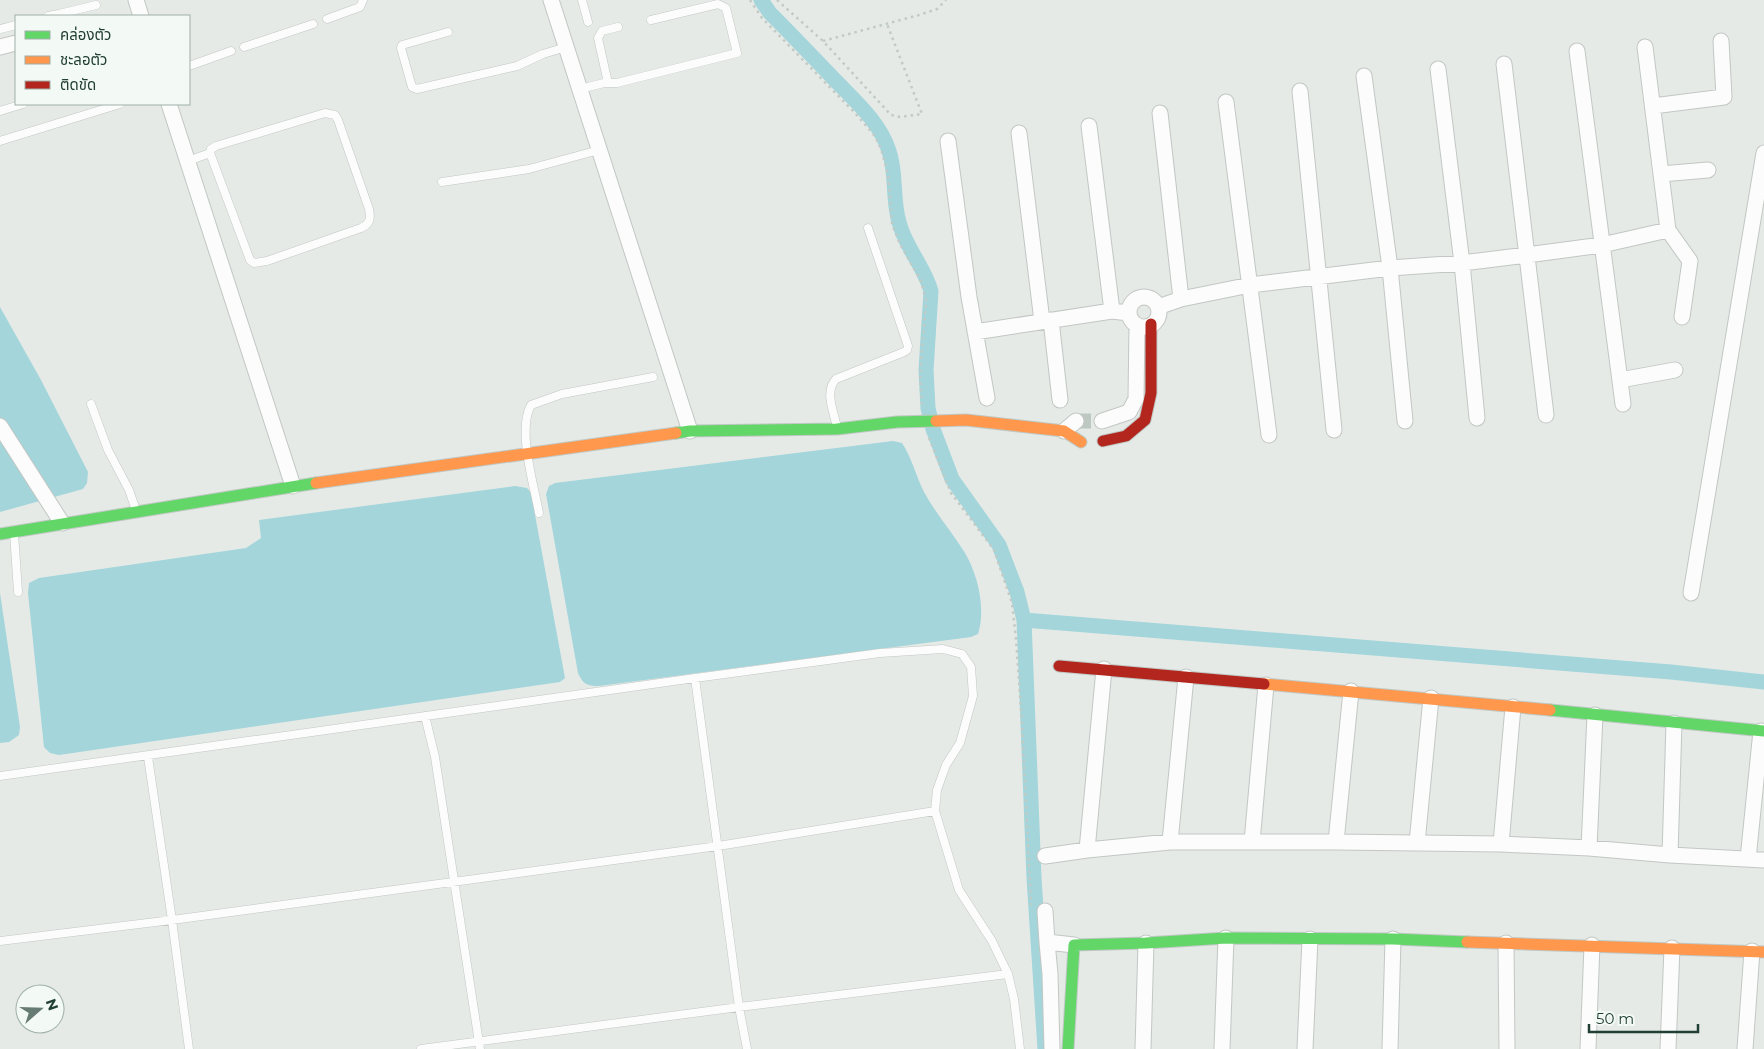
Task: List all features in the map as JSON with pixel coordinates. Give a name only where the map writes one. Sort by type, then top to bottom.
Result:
[{"type":"street","points":[[136,0],[138,15]]},
{"type":"street","points":[[551,0],[690,431]]},
{"type":"street","points":[[1653,106],[1724,97],[1721,41]]},
{"type":"street","points":[[0,47],[15,43]]},
{"type":"street","points":[[1645,47],[1668,230],[1690,261],[1682,317]]},
{"type":"street","points":[[1577,51],[1623,404]]},
{"type":"street","points":[[1504,64],[1546,415]]},
{"type":"street","points":[[1438,69],[1462,263],[1477,418]]},
{"type":"street","points":[[1364,76],[1390,268],[1405,422]]},
{"type":"street","points":[[1300,91],[1334,430]]},
{"type":"street","points":[[1226,102],[1269,435]]},
{"type":"street","points":[[169,105],[293,486]]},
{"type":"street","points":[[1160,113],[1181,299]]},
{"type":"street","points":[[1089,126],[1112,311]]},
{"type":"street","points":[[1019,133],[1046,321],[1060,400]]},
{"type":"street","points":[[948,141],[975,332],[987,398]]},
{"type":"street","points":[[1691,593],[1764,153]]},
{"type":"street","points":[[1661,174],[1708,170]]},
{"type":"street","points":[[1158,307],[1181,299],[1250,284],[1318,278],[1390,268],[1527,256],[1602,245],[1668,230]]},
{"type":"street","points":[[975,332],[1112,311],[1139,321],[1158,317],[1158,307],[1152,300],[1138,298],[1131,304],[1139,321],[1151,393],[1145,420],[1126,436],[1103,441]]},
{"type":"street","points":[[1102,420],[1129,412],[1136,399],[1139,321]]},
{"type":"street","points":[[1620,380],[1676,370]]},
{"type":"street","points":[[0,534],[293,486],[690,431],[837,429],[897,422],[966,420],[1070,426],[1081,442]]},
{"type":"street","points":[[0,426],[62,524]]},
{"type":"street","points":[[1059,666],[1432,698],[1762,731],[1748,859]]},
{"type":"street","points":[[1087,850],[1104,669]]},
{"type":"street","points":[[1170,842],[1186,677]]},
{"type":"street","points":[[1252,842],[1266,685]]},
{"type":"street","points":[[1336,842],[1351,692]]},
{"type":"street","points":[[1417,843],[1432,698]]},
{"type":"street","points":[[1500,844],[1513,707]]},
{"type":"street","points":[[1589,848],[1595,715]]},
{"type":"street","points":[[1670,855],[1674,722]]},
{"type":"street","points":[[1045,856],[1170,842],[1336,842],[1500,844],[1764,860]]},
{"type":"street","points":[[1038,909],[1047,942],[1050,974],[1052,1049]]},
{"type":"street","points":[[1047,942],[1074,945],[1226,938],[1393,939],[1758,952],[1745,1049]]},
{"type":"street","points":[[1222,1049],[1226,938]]},
{"type":"street","points":[[1305,1049],[1310,939]]},
{"type":"street","points":[[1390,1049],[1393,939]]},
{"type":"street","points":[[1143,1049],[1146,943]]},
{"type":"street","points":[[1506,943],[1507,1049]]},
{"type":"street","points":[[1068,1049],[1074,945]]},
{"type":"street","points":[[1588,1049],[1592,946]]},
{"type":"street","points":[[1668,1049],[1672,948]]},
{"type":"lane","points":[[327,19],[360,7],[363,0]]},
{"type":"lane","points":[[582,0],[588,22]]},
{"type":"lane","points":[[580,89],[617,83],[737,53],[726,8],[722,5],[718,4],[651,20]]},
{"type":"lane","points":[[59,15],[96,5]]},
{"type":"lane","points":[[244,47],[313,24]]},
{"type":"lane","points":[[0,29],[15,25]]},
{"type":"lane","points":[[608,84],[598,38],[602,31],[618,28]]},
{"type":"lane","points":[[448,32],[402,45],[401,48],[412,87],[417,89],[517,66],[543,54],[566,47]]},
{"type":"lane","points":[[190,66],[231,51]]},
{"type":"lane","points":[[0,111],[20,105]]},
{"type":"lane","points":[[0,142],[117,105]]},
{"type":"lane","points":[[188,161],[210,153],[211,149],[216,146],[330,113],[338,120],[370,209],[370,221],[367,226],[267,261],[254,263],[250,260],[210,153]]},
{"type":"lane","points":[[442,182],[529,169],[599,150]]},
{"type":"lane","points":[[837,429],[830,390],[832,383],[904,352],[908,346],[868,228]]},
{"type":"lane","points":[[539,513],[528,454],[526,425],[527,412],[531,405],[562,394],[653,377]]},
{"type":"lane","points":[[91,404],[108,450],[129,490],[136,512]]},
{"type":"lane","points":[[14,532],[18,592]]},
{"type":"lane","points":[[0,776],[880,653],[943,649],[962,654],[971,667],[974,696],[960,743],[946,765],[937,790],[935,811],[959,890],[992,941],[1008,974],[1014,999],[1020,1049]]},
{"type":"lane","points":[[695,678],[739,1007],[747,1049]]},
{"type":"lane","points":[[425,716],[435,757],[480,1045]]},
{"type":"lane","points":[[148,756],[189,1049]]},
{"type":"lane","points":[[0,941],[172,920],[718,846],[935,811]]},
{"type":"lane","points":[[421,1049],[480,1045],[739,1007],[1008,974]]},
{"type":"path","points":[[750,0],[762,18],[855,113],[875,136],[881,149],[888,174],[892,224],[900,244],[921,281],[926,301],[920,374],[923,411]]},
{"type":"path","points":[[777,0],[823,41],[890,115],[900,117],[922,114],[887,24]]},
{"type":"path","points":[[823,41],[937,9],[946,0]]},
{"type":"path","points":[[929,436],[951,492],[994,550],[1012,603],[1038,909]]},
{"type":"water","points":[[0,307],[41,380],[88,472],[87,483],[83,489],[0,512]]},
{"type":"water","points":[[893,441],[902,443],[924,492],[960,545],[974,571],[981,603],[978,634],[971,637],[599,686],[588,685],[582,680],[578,673],[546,494],[549,486],[555,483]]},
{"type":"water","points":[[515,486],[527,488],[531,493],[565,678],[560,682],[59,755],[50,753],[44,747],[28,593],[29,583],[39,578],[246,548],[261,538],[259,520]]},
{"type":"water","points":[[0,593],[20,727],[19,735],[9,742],[0,743]]},
{"type":"waterway","points":[[761,0],[770,13],[866,112],[885,140],[891,160],[899,222],[931,291],[926,370],[928,408],[933,429],[952,479],[999,545],[1017,592],[1024,620],[1034,878],[1045,1049]]},
{"type":"waterway","points":[[1024,620],[1671,672],[1764,682]]},
{"type":"tunnel","points":[[1076,421],[1102,421]]},
{"type":"traffic: fast","points":[[676,433],[690,431],[837,429],[897,422],[936,421]]},
{"type":"traffic: fast","points":[[0,534],[316,483]]},
{"type":"traffic: fast","points":[[1550,710],[1764,731]]},
{"type":"traffic: fast","points":[[1068,1049],[1074,945],[1226,938],[1393,939],[1467,942]]},
{"type":"traffic: slow","points":[[936,421],[966,420],[1064,431],[1081,442]]},
{"type":"traffic: slow","points":[[316,483],[676,433]]},
{"type":"traffic: slow","points":[[1264,684],[1550,710]]},
{"type":"traffic: slow","points":[[1467,942],[1764,952]]},
{"type":"traffic: jam","points":[[1103,441],[1126,436],[1145,420],[1151,393],[1151,324]]},
{"type":"traffic: jam","points":[[1059,666],[1264,684]]}]
